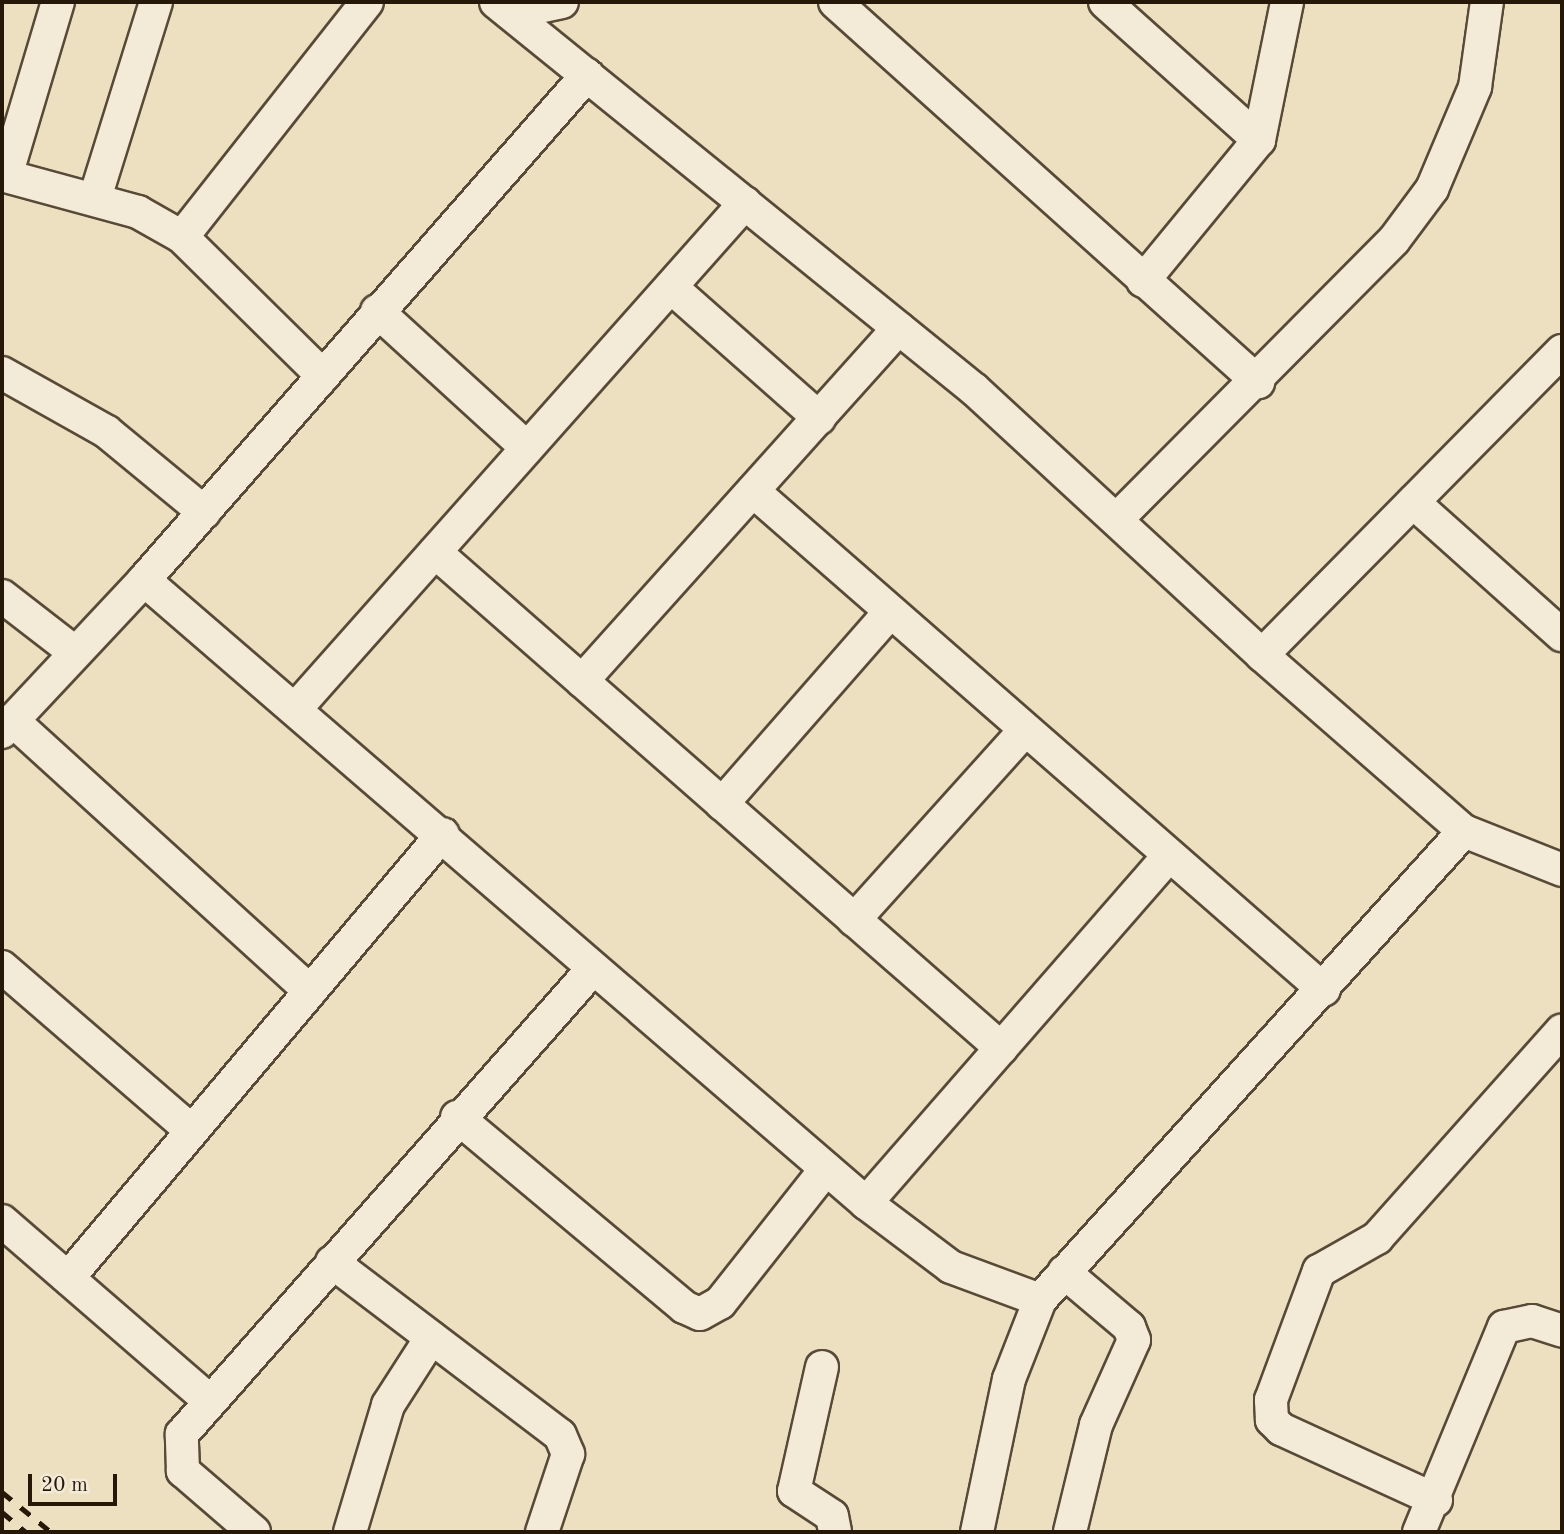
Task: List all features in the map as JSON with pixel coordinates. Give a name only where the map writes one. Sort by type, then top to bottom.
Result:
[{"type":"street","points":[[58,2],[4,176],[96,198],[183,237],[323,376]]},
{"type":"street","points":[[96,198],[156,2]]},
{"type":"street","points":[[183,237],[368,2]]},
{"type":"street","points":[[503,7],[562,2]]},
{"type":"street","points":[[835,2],[1258,382]]},
{"type":"street","points":[[1105,2],[1259,140]]},
{"type":"street","points":[[1143,281],[1259,140],[1287,2]]},
{"type":"street","points":[[1118,519],[1258,382],[1394,240],[1432,189],[1475,87],[1487,2]]},
{"type":"street","points":[[503,7],[899,328],[1118,519],[1262,655],[1464,831],[1562,870]]},
{"type":"street","points":[[310,991],[7,726],[73,650],[144,579],[204,512],[377,311],[587,75]]},
{"type":"street","points":[[298,706],[745,204]]},
{"type":"street","points":[[671,287],[819,418]]},
{"type":"street","points":[[377,311],[527,448]]},
{"type":"street","points":[[582,681],[899,328]]},
{"type":"street","points":[[1262,655],[1413,502],[1559,361]]},
{"type":"street","points":[[2,373],[107,432],[204,512]]},
{"type":"street","points":[[753,491],[1324,990]]},
{"type":"street","points":[[1413,502],[1562,635]]},
{"type":"street","points":[[435,552],[1001,1048]]},
{"type":"street","points":[[144,579],[298,706],[592,970],[866,1203],[951,1267],[1040,1300]]},
{"type":"street","points":[[2,596],[73,650]]},
{"type":"street","points":[[722,804],[890,612]]},
{"type":"street","points":[[854,920],[1025,730]]},
{"type":"street","points":[[977,1532],[1009,1379],[1040,1300],[1324,990],[1464,831]]},
{"type":"street","points":[[68,1278],[190,1129],[443,834]]},
{"type":"street","points":[[866,1203],[1170,856]]},
{"type":"street","points":[[2,967],[190,1129]]},
{"type":"street","points":[[254,1532],[183,1471],[182,1434],[457,1118],[592,970]]},
{"type":"street","points":[[1562,1030],[1377,1238],[1320,1272],[1271,1400],[1272,1419],[1281,1429],[1427,1523],[1504,1327],[1532,1321],[1562,1331]]},
{"type":"street","points":[[457,1118],[684,1307],[701,1314],[720,1303],[826,1169]]},
{"type":"street","points":[[2,1221],[209,1400]]},
{"type":"street","points":[[331,1262],[566,1444],[542,1532]]},
{"type":"street","points":[[1064,1272],[1129,1327],[1134,1340],[1096,1425],[1070,1532]]},
{"type":"street","points":[[350,1532],[388,1405],[431,1338]]},
{"type":"street","points":[[822,1367],[794,1491],[832,1516],[835,1532]]},
{"type":"railway","points":[[2,1492],[51,1532]]},
{"type":"railway","points":[[2,1512],[26,1532]]}]
